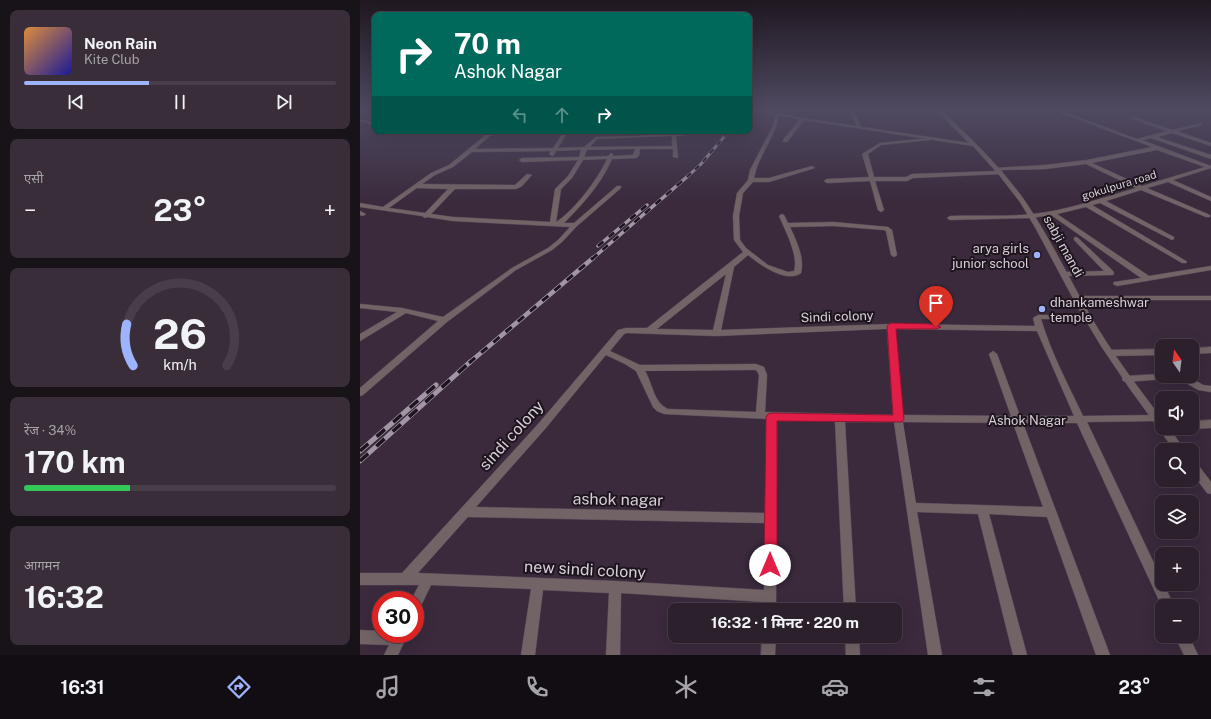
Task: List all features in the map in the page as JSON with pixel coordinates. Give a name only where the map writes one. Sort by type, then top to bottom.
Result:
[{"type":"street","points":[[383,209],[433,174],[451,166],[483,141]]},
{"type":"street","points":[[548,159],[560,141]]},
{"type":"street","points":[[556,224],[558,189],[570,177],[584,150],[593,141]]},
{"type":"street","points":[[556,224],[584,201],[597,183],[617,141]]},
{"type":"street","points":[[674,141],[676,157]]},
{"type":"street","points":[[768,141],[753,170],[751,180],[740,193],[736,216],[738,240],[740,245],[747,252],[771,269],[787,274],[797,273],[799,269],[797,259],[782,216]]},
{"type":"street","points":[[881,210],[866,154],[877,145],[916,141]]},
{"type":"street","points":[[942,141],[975,145]]},
{"type":"street","name":"sabji mandi","points":[[970,141],[998,171],[1032,216],[1087,317],[1126,379],[1155,416]]},
{"type":"street","points":[[1139,141],[1210,168]]},
{"type":"street","points":[[1166,141],[1211,157]]},
{"type":"street","points":[[1198,141],[1211,145]]},
{"type":"street","points":[[471,151],[638,149],[674,147]]},
{"type":"street","points":[[827,181],[907,179],[912,176],[998,171],[1087,162],[1157,148]]},
{"type":"street","points":[[522,160],[636,157],[638,149]]},
{"type":"street","points":[[1087,162],[1208,216]]},
{"type":"street","points":[[751,180],[769,180],[812,168]]},
{"type":"street","name":"gokulpura road","points":[[950,218],[1032,216],[1052,213],[1087,205],[1210,168]]},
{"type":"street","points":[[416,186],[518,186],[530,175]]},
{"type":"street","points":[[1168,180],[1211,199]]},
{"type":"street","points":[[425,216],[453,187]]},
{"type":"street","points":[[360,393],[444,320],[514,269],[550,249],[619,187]]},
{"type":"street","points":[[1101,201],[1172,238]]},
{"type":"street","points":[[360,205],[425,216],[495,222],[556,224],[573,228]]},
{"type":"street","points":[[1087,205],[1184,262]]},
{"type":"street","points":[[1052,213],[1148,279]]},
{"type":"street","points":[[786,225],[833,224],[886,228],[889,230],[894,255]]},
{"type":"street","points":[[1064,274],[1110,273],[1076,239]]},
{"type":"street","points":[[649,331],[747,252]]},
{"type":"street","points":[[716,333],[735,262]]},
{"type":"street","points":[[1117,284],[1211,268]]},
{"type":"street","points":[[1078,298],[1211,298]]},
{"type":"street","points":[[360,306],[404,311],[432,316],[444,320]]},
{"type":"street","points":[[360,338],[404,311]]},
{"type":"street","points":[[1087,317],[1037,318],[1040,329],[1060,376],[1165,599]]},
{"type":"street","points":[[891,326],[898,419],[935,655]]},
{"type":"street","name":"Sindi colony","points":[[649,331],[716,333],[891,326],[1040,329]]},
{"type":"street","name":"sindi colony","points":[[405,579],[542,426],[623,331],[649,331]]},
{"type":"street","points":[[1199,351],[1211,350]]},
{"type":"street","points":[[606,352],[637,368],[750,366],[761,369],[763,375],[760,416]]},
{"type":"street","points":[[1110,353],[1155,352]]},
{"type":"street","points":[[992,354],[1018,421],[1103,655]]},
{"type":"street","name":"Ashok Nagar","points":[[637,368],[640,370],[655,405],[660,410],[667,412],[772,417],[1018,421],[1080,420],[1155,424]]},
{"type":"street","points":[[1126,379],[1155,377]]},
{"type":"street","points":[[1193,383],[1201,388],[1211,389]]},
{"type":"street","points":[[770,603],[772,417]]},
{"type":"street","points":[[840,418],[850,603]]},
{"type":"street","points":[[1199,425],[1211,424]]},
{"type":"street","points":[[1199,474],[1211,490]]},
{"type":"street","points":[[911,507],[1051,512]]},
{"type":"street","points":[[982,510],[1020,655]]},
{"type":"street","name":"ashok nagar","points":[[465,512],[770,518]]},
{"type":"street","points":[[360,579],[428,579],[422,591]]},
{"type":"street","name":"new sindi colony","points":[[428,579],[615,587],[771,596]]},
{"type":"street","points":[[528,655],[538,584]]},
{"type":"street","points":[[613,655],[615,587]]},
{"type":"street","points":[[360,637],[372,637]]},
{"type":"street","points":[[391,655],[397,643]]},
{"type":"street","points":[[768,655],[769,643]]},
{"type":"street","points":[[852,643],[853,655]]},
{"type":"street","points":[[1185,643],[1191,655]]},
{"type":"railway","points":[[687,177],[701,164],[721,141]]},
{"type":"railway","points":[[592,259],[688,176]]},
{"type":"railway","points":[[598,246],[647,205]]},
{"type":"railway","points":[[469,363],[593,258]]},
{"type":"railway","points":[[360,461],[470,362]]},
{"type":"railway","points":[[360,451],[436,385]]},
{"type":"place","name":"arya girls junior school","points":[[1037,255]]},
{"type":"place","name":"dhankameshwar temple","points":[[1042,309]]},
{"type":"route","points":[[770,565],[772,417],[898,419],[891,326],[936,327]]}]
